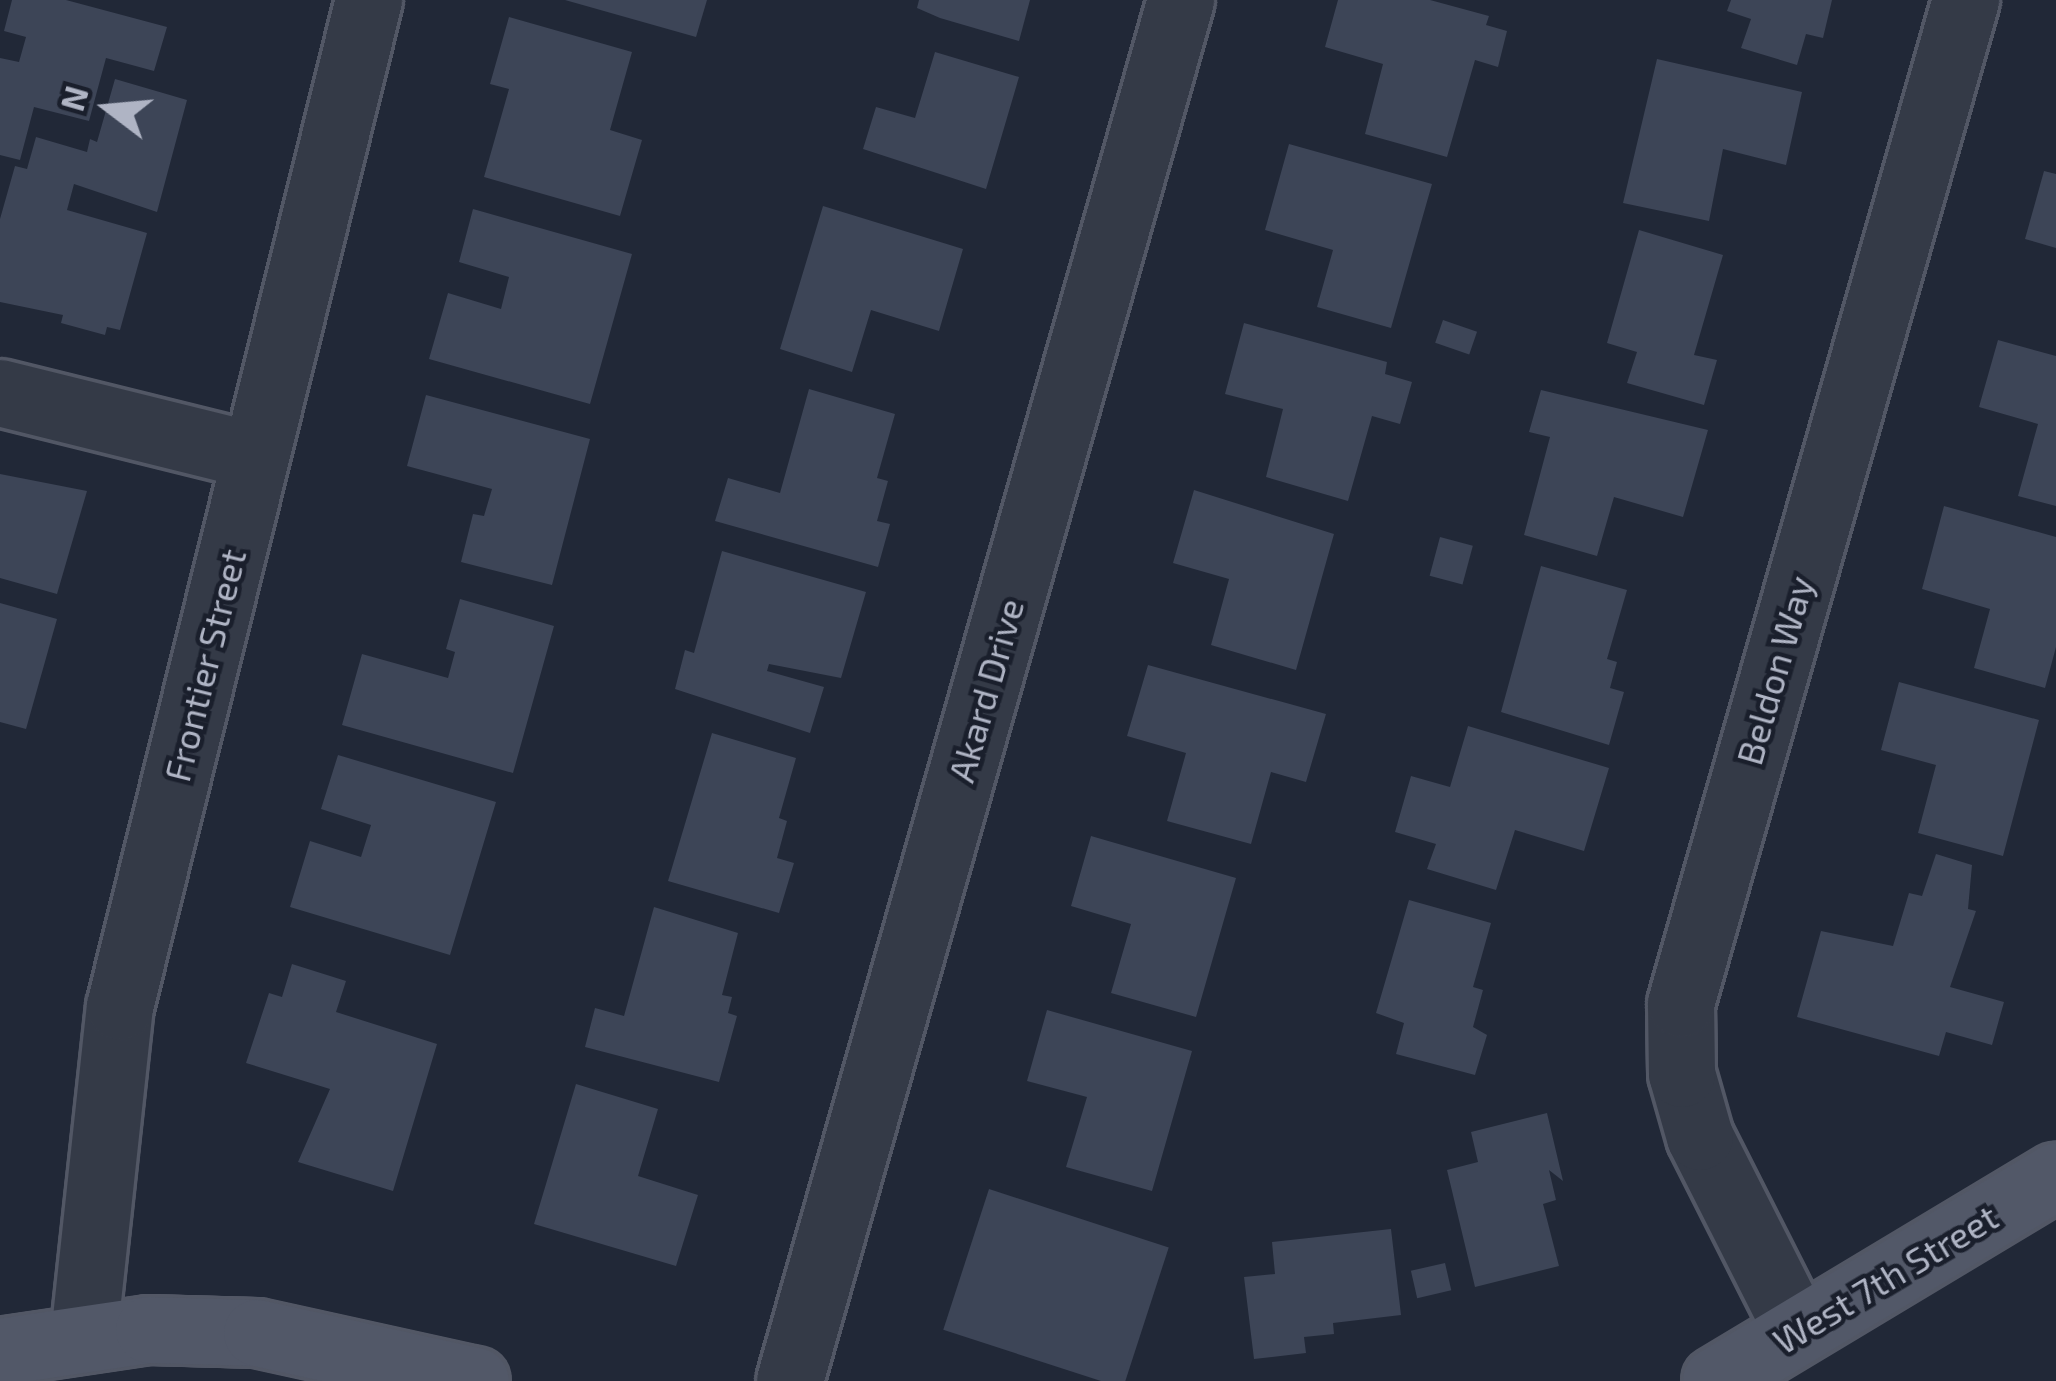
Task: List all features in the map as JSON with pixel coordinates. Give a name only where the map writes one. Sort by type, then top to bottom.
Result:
[{"type":"main road","name":"West 7th Street","points":[[1716,1381],[2056,1177]]},
{"type":"main road","points":[[0,1352],[149,1330],[257,1333],[476,1381]]},
{"type":"street","name":"Frontier Street","points":[[84,1337],[120,1007],[369,0]]},
{"type":"street","name":"Akard Drive","points":[[790,1381],[1180,0]]},
{"type":"street","name":"Beldon Way","points":[[1797,1329],[1700,1137],[1682,1074],[1681,1004],[1966,0]]},
{"type":"street","points":[[0,393],[255,456]]},
{"type":"building","points":[[12,0],[66,0],[167,27],[154,71],[106,58],[89,121],[34,107],[20,160],[0,155],[0,58],[19,62],[26,37],[4,31]]},
{"type":"building","points":[[565,0],[707,0],[696,37]]},
{"type":"building","points":[[919,0],[1030,0],[1019,41],[940,18],[917,8]]},
{"type":"building","points":[[1338,0],[1430,0],[1489,16],[1486,25],[1507,31],[1498,67],[1475,60],[1447,157],[1365,134],[1383,64],[1325,47]]},
{"type":"building","points":[[1731,0],[1832,0],[1823,38],[1806,34],[1797,65],[1741,48],[1751,19],[1727,11]]},
{"type":"building","points":[[509,17],[632,52],[610,130],[642,140],[620,216],[484,177],[509,89],[490,84]]},
{"type":"building","points":[[935,52],[1019,77],[986,189],[863,149],[876,107],[915,118]]},
{"type":"building","points":[[1657,59],[1802,92],[1786,165],[1723,149],[1709,221],[1623,203]]},
{"type":"building","points":[[115,79],[187,100],[157,212],[74,184],[67,210],[147,233],[120,330],[107,327],[105,335],[61,323],[63,315],[0,302],[0,219],[15,166],[27,169],[36,137],[87,152],[90,139],[97,142]]},
{"type":"building","points":[[1289,144],[1432,184],[1391,328],[1317,307],[1333,250],[1265,230]]},
{"type":"building","points":[[2044,171],[2056,174],[2056,248],[2025,239]]},
{"type":"building","points":[[823,206],[963,249],[939,331],[871,310],[852,372],[780,349]]},
{"type":"building","points":[[473,209],[632,254],[590,404],[429,359],[448,293],[501,309],[509,277],[459,262]]},
{"type":"building","points":[[1639,230],[1723,255],[1694,355],[1717,360],[1704,405],[1627,383],[1637,352],[1607,343]]},
{"type":"building","points":[[1443,320],[1477,332],[1469,354],[1435,343]]},
{"type":"building","points":[[1244,323],[1387,362],[1385,374],[1412,382],[1400,424],[1372,416],[1348,501],[1266,477],[1283,409],[1225,394]]},
{"type":"building","points":[[1998,340],[2056,356],[2056,506],[2018,496],[2038,424],[1979,407]]},
{"type":"building","points":[[809,389],[895,414],[877,478],[888,481],[877,521],[890,524],[878,567],[715,521],[728,478],[780,493]]},
{"type":"building","points":[[1541,390],[1708,430],[1683,517],[1614,497],[1597,556],[1524,535],[1550,437],[1529,432]]},
{"type":"building","points":[[426,395],[590,439],[552,585],[461,562],[473,514],[484,516],[492,489],[407,466]]},
{"type":"building","points":[[0,474],[87,491],[57,594],[0,578]]},
{"type":"building","points":[[1194,490],[1334,534],[1296,670],[1211,645],[1229,579],[1173,563]]},
{"type":"building","points":[[1944,506],[2056,537],[2056,647],[2045,688],[1974,668],[1990,609],[1922,589]]},
{"type":"building","points":[[1440,537],[1473,546],[1462,584],[1430,576]]},
{"type":"building","points":[[722,551],[866,592],[841,678],[769,664],[767,671],[824,687],[810,733],[675,689],[685,650],[694,653]]},
{"type":"building","points":[[1541,566],[1627,590],[1607,659],[1617,662],[1610,688],[1624,692],[1609,745],[1501,712]]},
{"type":"building","points":[[460,599],[554,626],[513,773],[342,725],[362,654],[448,678],[455,652],[446,649]]},
{"type":"building","points":[[0,603],[57,619],[26,729],[0,722]]},
{"type":"building","points":[[1148,665],[1326,714],[1306,782],[1271,772],[1251,844],[1167,821],[1186,753],[1127,736]]},
{"type":"building","points":[[1899,682],[2039,720],[2003,856],[1918,833],[1936,765],[1881,750]]},
{"type":"building","points":[[1468,726],[1609,768],[1584,851],[1515,830],[1496,890],[1427,869],[1436,844],[1395,832],[1411,776],[1450,787]]},
{"type":"building","points":[[712,733],[796,758],[779,818],[787,821],[777,858],[794,863],[779,913],[668,881]]},
{"type":"building","points":[[338,755],[496,802],[450,955],[290,907],[310,841],[361,857],[371,825],[321,809]]},
{"type":"building","points":[[1091,836],[1236,878],[1196,1017],[1111,993],[1131,924],[1071,906]]},
{"type":"building","points":[[1936,854],[1972,865],[1968,909],[1976,911],[1950,987],[2004,1002],[1992,1045],[1946,1032],[1939,1056],[1797,1017],[1821,931],[1893,946],[1909,893],[1922,896]]},
{"type":"building","points":[[1409,900],[1491,923],[1473,987],[1483,990],[1473,1027],[1487,1035],[1475,1075],[1396,1054],[1404,1023],[1376,1013]]},
{"type":"building","points":[[654,907],[738,933],[722,995],[732,997],[728,1013],[737,1016],[719,1082],[585,1047],[595,1008],[624,1016]]},
{"type":"building","points":[[292,964],[346,981],[336,1012],[437,1044],[393,1191],[298,1162],[330,1089],[246,1063],[269,993],[282,997]]},
{"type":"building","points":[[1047,1010],[1192,1051],[1152,1191],[1066,1167],[1087,1097],[1027,1081]]},
{"type":"building","points":[[576,1084],[658,1109],[638,1176],[698,1195],[676,1266],[534,1224]]},
{"type":"building","points":[[1547,1113],[1563,1181],[1549,1170],[1556,1200],[1543,1204],[1559,1266],[1475,1287],[1447,1170],[1478,1162],[1471,1132]]},
{"type":"building","points":[[989,1189],[1169,1247],[1125,1381],[1101,1381],[943,1330]]},
{"type":"building","points":[[1391,1229],[1401,1315],[1333,1323],[1334,1334],[1304,1337],[1306,1353],[1254,1359],[1244,1277],[1275,1274],[1272,1242]]},
{"type":"building","points":[[1445,1263],[1451,1290],[1417,1298],[1411,1271]]}]
